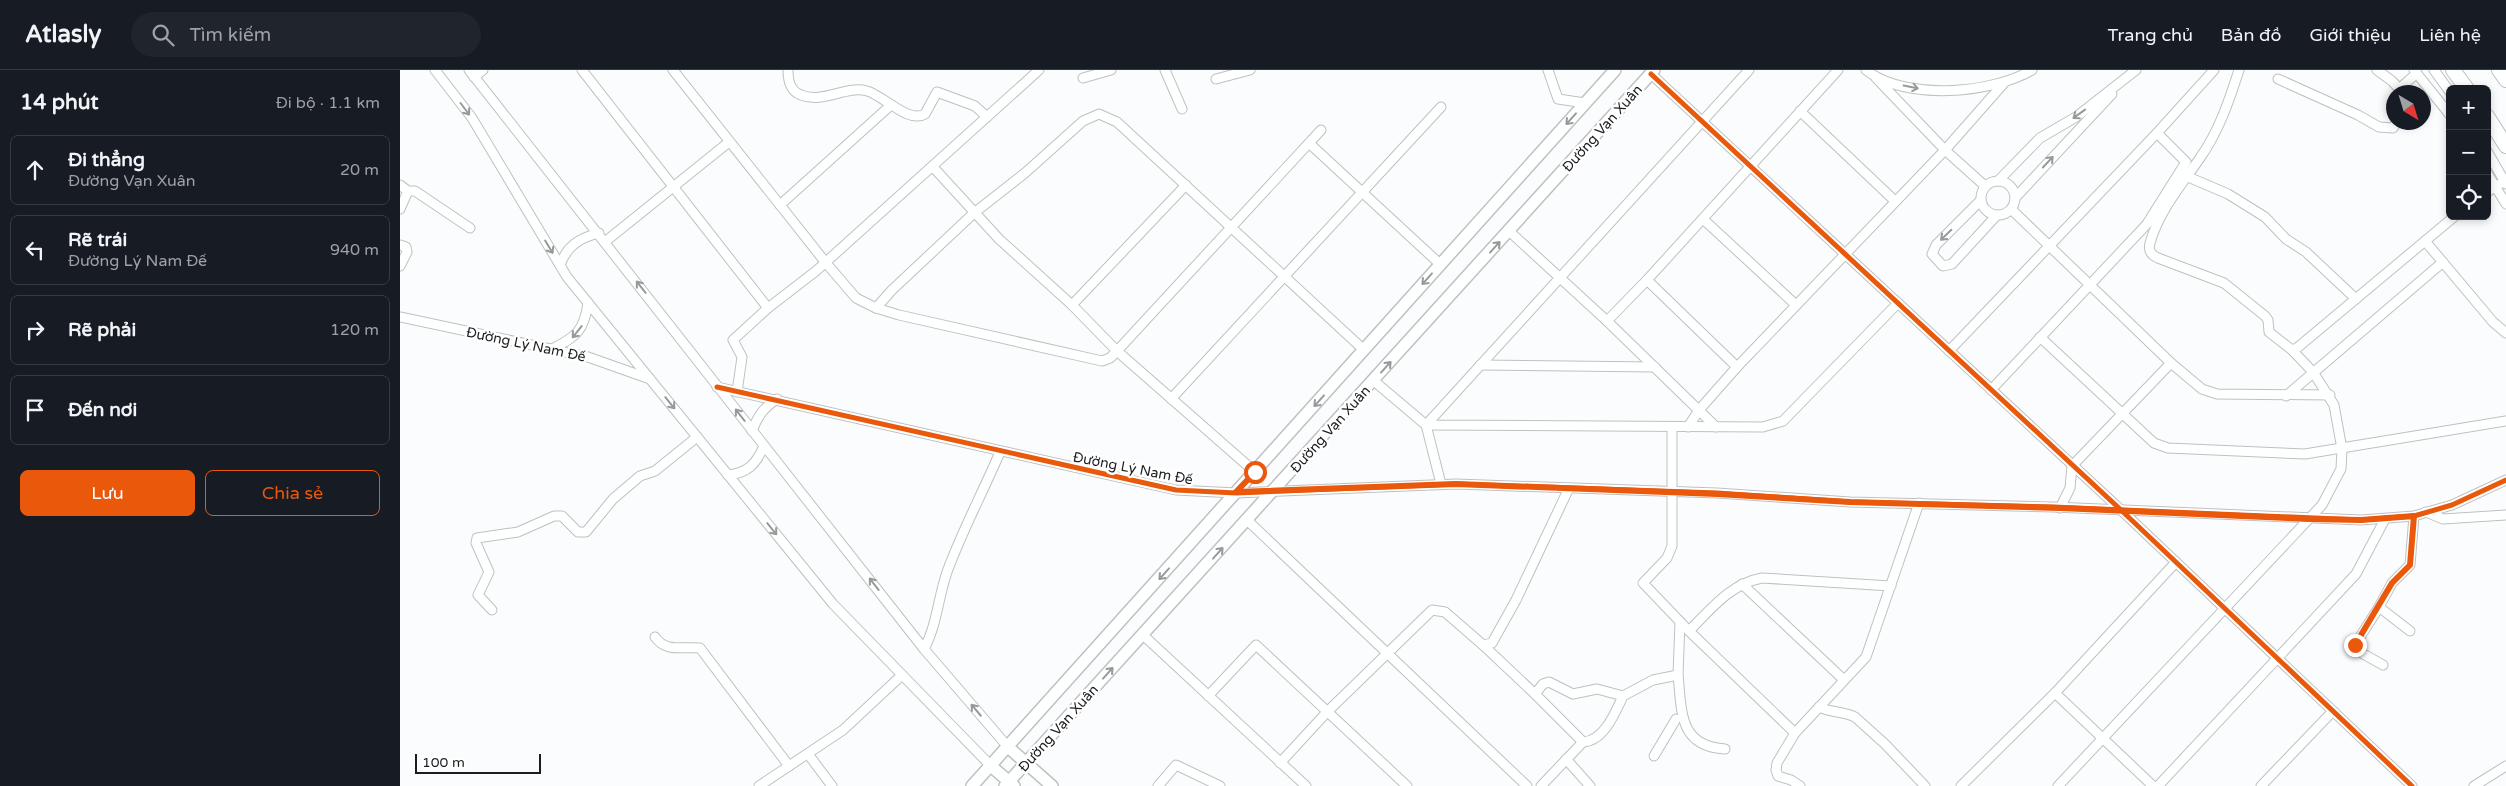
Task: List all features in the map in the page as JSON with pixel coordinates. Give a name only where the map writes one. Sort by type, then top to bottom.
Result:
[{"type":"highway","points":[[2453,70],[2464,85]]},
{"type":"highway","points":[[2499,70],[2506,80]]},
{"type":"highway","points":[[2491,122],[2506,146]]},
{"type":"main road","name":"Đường Vạn Xuân","points":[[972,786],[1615,70]]},
{"type":"main road","name":"Đường Vạn Xuân","points":[[1009,784],[1652,72]]},
{"type":"main road","points":[[1008,747],[1052,786]]},
{"type":"main road","points":[[991,766],[1009,784]]},
{"type":"street","points":[[435,70],[472,118],[560,265],[588,303],[833,604],[991,766]]},
{"type":"street","points":[[483,70],[472,73],[606,241],[717,387],[924,649],[1008,747]]},
{"type":"street","points":[[582,70],[768,308]]},
{"type":"street","points":[[673,70],[856,298],[876,308],[1102,361],[1117,351],[1321,130]]},
{"type":"street","points":[[788,70],[788,82],[794,91],[802,95],[821,97],[863,90],[877,94],[890,105],[908,114],[922,116],[937,92],[975,106],[987,118]]},
{"type":"street","points":[[737,392],[742,357],[733,340],[768,308],[826,263],[1039,70]]},
{"type":"street","points":[[1082,78],[1096,72],[1111,70]]},
{"type":"street","points":[[1165,70],[1182,109]]},
{"type":"street","points":[[1216,79],[1250,70]]},
{"type":"street","points":[[1548,70],[1558,99],[1585,103]]},
{"type":"street","points":[[1426,425],[1749,70]]},
{"type":"street","points":[[1607,321],[1647,280],[1838,70]]},
{"type":"street","points":[[1866,70],[1945,150],[1985,186]]},
{"type":"street","points":[[1876,78],[1920,89],[1944,90],[1980,88],[2004,83],[2032,70]]},
{"type":"street","points":[[1949,351],[2157,133],[2214,70]]},
{"type":"street","points":[[1991,390],[2147,224],[2189,164],[2200,158],[2228,106],[2239,70]]},
{"type":"street","points":[[2377,70],[2393,85]]},
{"type":"street","points":[[2434,70],[2446,86]]},
{"type":"street","points":[[2405,85],[2416,71],[2424,85]]},
{"type":"street","points":[[1652,72],[1750,166],[2121,510],[2412,786]]},
{"type":"street","points":[[2134,72],[2015,198],[2011,209],[1998,215],[1952,264],[1943,266],[1932,254],[1936,245],[1980,200],[1985,186],[1998,181],[2040,138],[2076,117],[2134,72]]},
{"type":"street","points":[[2278,80],[2358,114],[2379,126],[2386,127]]},
{"type":"street","points":[[1688,428],[1699,410],[1737,367],[1945,150],[2004,83]]},
{"type":"street","points":[[2431,94],[2446,111]]},
{"type":"street","points":[[780,205],[890,105]]},
{"type":"street","points":[[1171,399],[1284,279],[1440,107]]},
{"type":"street","points":[[1800,111],[1895,201]]},
{"type":"street","points":[[876,308],[892,290],[974,213],[1025,173],[1083,120],[1100,114],[1116,122],[1232,226],[1284,279],[1364,350]]},
{"type":"street","points":[[2157,133],[2189,164]]},
{"type":"street","points":[[606,241],[729,142]]},
{"type":"street","points":[[1310,144],[1441,265]]},
{"type":"street","points":[[2491,158],[2505,183],[2491,190],[2506,204]]},
{"type":"street","points":[[2058,786],[2104,740],[2322,505],[2342,469],[2342,449],[2334,405],[2330,395],[2313,372],[2292,350],[2269,332],[2268,320],[2265,316],[2224,283],[2152,255],[2149,250],[2150,243],[2168,206],[2186,176],[2189,164]]},
{"type":"street","points":[[933,167],[999,239],[1072,305],[1117,351],[1255,472]]},
{"type":"street","points":[[2186,176],[2228,194],[2265,217],[2286,239],[2306,252],[2356,298]]},
{"type":"street","points":[[1998,181],[2008,184],[2015,198]]},
{"type":"street","points":[[400,185],[408,191],[416,191],[470,228]]},
{"type":"street","points":[[1072,305],[1186,185]]},
{"type":"street","points":[[400,209],[408,191]]},
{"type":"street","points":[[1980,200],[1984,210],[1998,215]]},
{"type":"street","points":[[2011,209],[2171,362],[2202,389],[2217,394],[2330,395]]},
{"type":"street","points":[[1703,219],[1796,305]]},
{"type":"street","points":[[2292,350],[2449,220]]},
{"type":"street","points":[[1509,231],[1561,277],[1716,427]]},
{"type":"street","points":[[560,265],[569,248],[576,241],[599,233]]},
{"type":"street","points":[[2425,241],[2494,322],[2506,333]]},
{"type":"street","points":[[400,245],[406,247],[407,252],[400,266]]},
{"type":"street","points":[[2286,396],[2443,262]]},
{"type":"street","points":[[1647,280],[1737,367]]},
{"type":"street","points":[[552,349],[574,337],[581,329],[586,318],[588,303]]},
{"type":"street","points":[[1426,425],[1672,428],[1763,427],[1783,421],[1898,303]]},
{"type":"street","name":"Đường Lý Nam Đế","points":[[400,317],[588,357],[650,379]]},
{"type":"street","points":[[2040,337],[2154,443],[2168,448],[2306,454],[2506,421]]},
{"type":"street","points":[[2060,508],[2070,488],[2072,466],[2171,362]]},
{"type":"street","points":[[1480,365],[1655,367]]},
{"type":"street","points":[[1374,381],[1426,425],[1441,484]]},
{"type":"street","name":"Đường Lý Nam Đế","points":[[717,387],[1176,490],[1236,492],[1441,484],[1672,492],[1850,502],[2121,510],[2309,519],[2386,519],[2414,516],[2452,505],[2506,480]]},
{"type":"street","points":[[752,431],[759,414],[765,407],[777,399]]},
{"type":"street","points":[[1672,428],[1671,552],[1644,583],[1689,631],[1795,733]]},
{"type":"street","points":[[492,610],[478,595],[489,572],[476,543],[477,538],[518,532],[554,516],[562,516],[578,532],[586,532],[612,499],[640,476],[655,471],[697,437]]},
{"type":"street","points":[[728,475],[746,472],[753,466],[764,446]]},
{"type":"street","points":[[924,649],[934,630],[944,582],[954,554],[1000,452]]},
{"type":"street","points":[[1483,645],[1492,643],[1516,600],[1569,488]]},
{"type":"street","points":[[1800,786],[1791,780],[1782,782],[1776,773],[1777,763],[1795,733],[1866,658],[1919,503]]},
{"type":"street","points":[[2426,512],[2443,519],[2506,515]]},
{"type":"street","points":[[2383,665],[2358,651],[2355,645],[2392,583],[2410,565],[2414,516]]},
{"type":"street","points":[[2158,786],[2356,574],[2386,519]]},
{"type":"street","points":[[1247,520],[1527,786]]},
{"type":"street","points":[[1961,786],[2055,693],[2176,562]]},
{"type":"street","points":[[1689,631],[1726,594],[1742,584],[1762,578],[1891,586]]},
{"type":"street","points":[[1742,584],[1844,680]]},
{"type":"street","points":[[2379,607],[2410,631]]},
{"type":"street","points":[[1280,763],[1327,712],[1428,613],[1436,610],[1444,612],[1483,645],[1583,742],[1590,742],[1598,738],[1610,721],[1623,696],[1653,680],[1678,675]]},
{"type":"street","points":[[1654,756],[1678,714],[1680,622]]},
{"type":"street","points":[[1143,635],[1306,786]]},
{"type":"street","points":[[655,637],[659,643],[666,647],[700,648],[789,766]]},
{"type":"street","points":[[1208,696],[1256,645],[1407,786]]},
{"type":"street","points":[[759,786],[843,730],[902,674]]},
{"type":"street","points":[[1535,694],[1547,682],[1573,694],[1597,690],[1623,696]]},
{"type":"street","points":[[2055,693],[2153,786]]},
{"type":"street","points":[[1819,707],[1832,713],[1849,714],[1859,720],[1925,786]]},
{"type":"street","points":[[2261,786],[2333,711]]},
{"type":"street","points":[[1678,714],[1684,721],[1692,738],[1705,746],[1725,749]]},
{"type":"street","points":[[1542,786],[1583,742]]},
{"type":"street","points":[[808,754],[832,786]]},
{"type":"street","points":[[1566,760],[1590,786]]},
{"type":"street","points":[[1158,786],[1176,764],[1220,786]]},
{"type":"street","points":[[2474,786],[2506,766]]},
{"type":"cycle path","points":[[1651,74],[2121,510],[2412,786]]},
{"type":"cycle path","points":[[717,387],[1176,490],[1236,493],[1456,484],[1717,493],[1850,502],[2053,507],[2361,520],[2414,516],[2452,505],[2506,480]]},
{"type":"route","points":[[1255,472],[1236,492],[1456,484],[1717,494],[1850,502],[2060,508],[2309,519],[2361,520],[2414,516],[2412,560],[2410,565],[2392,583],[2355,645]]}]
